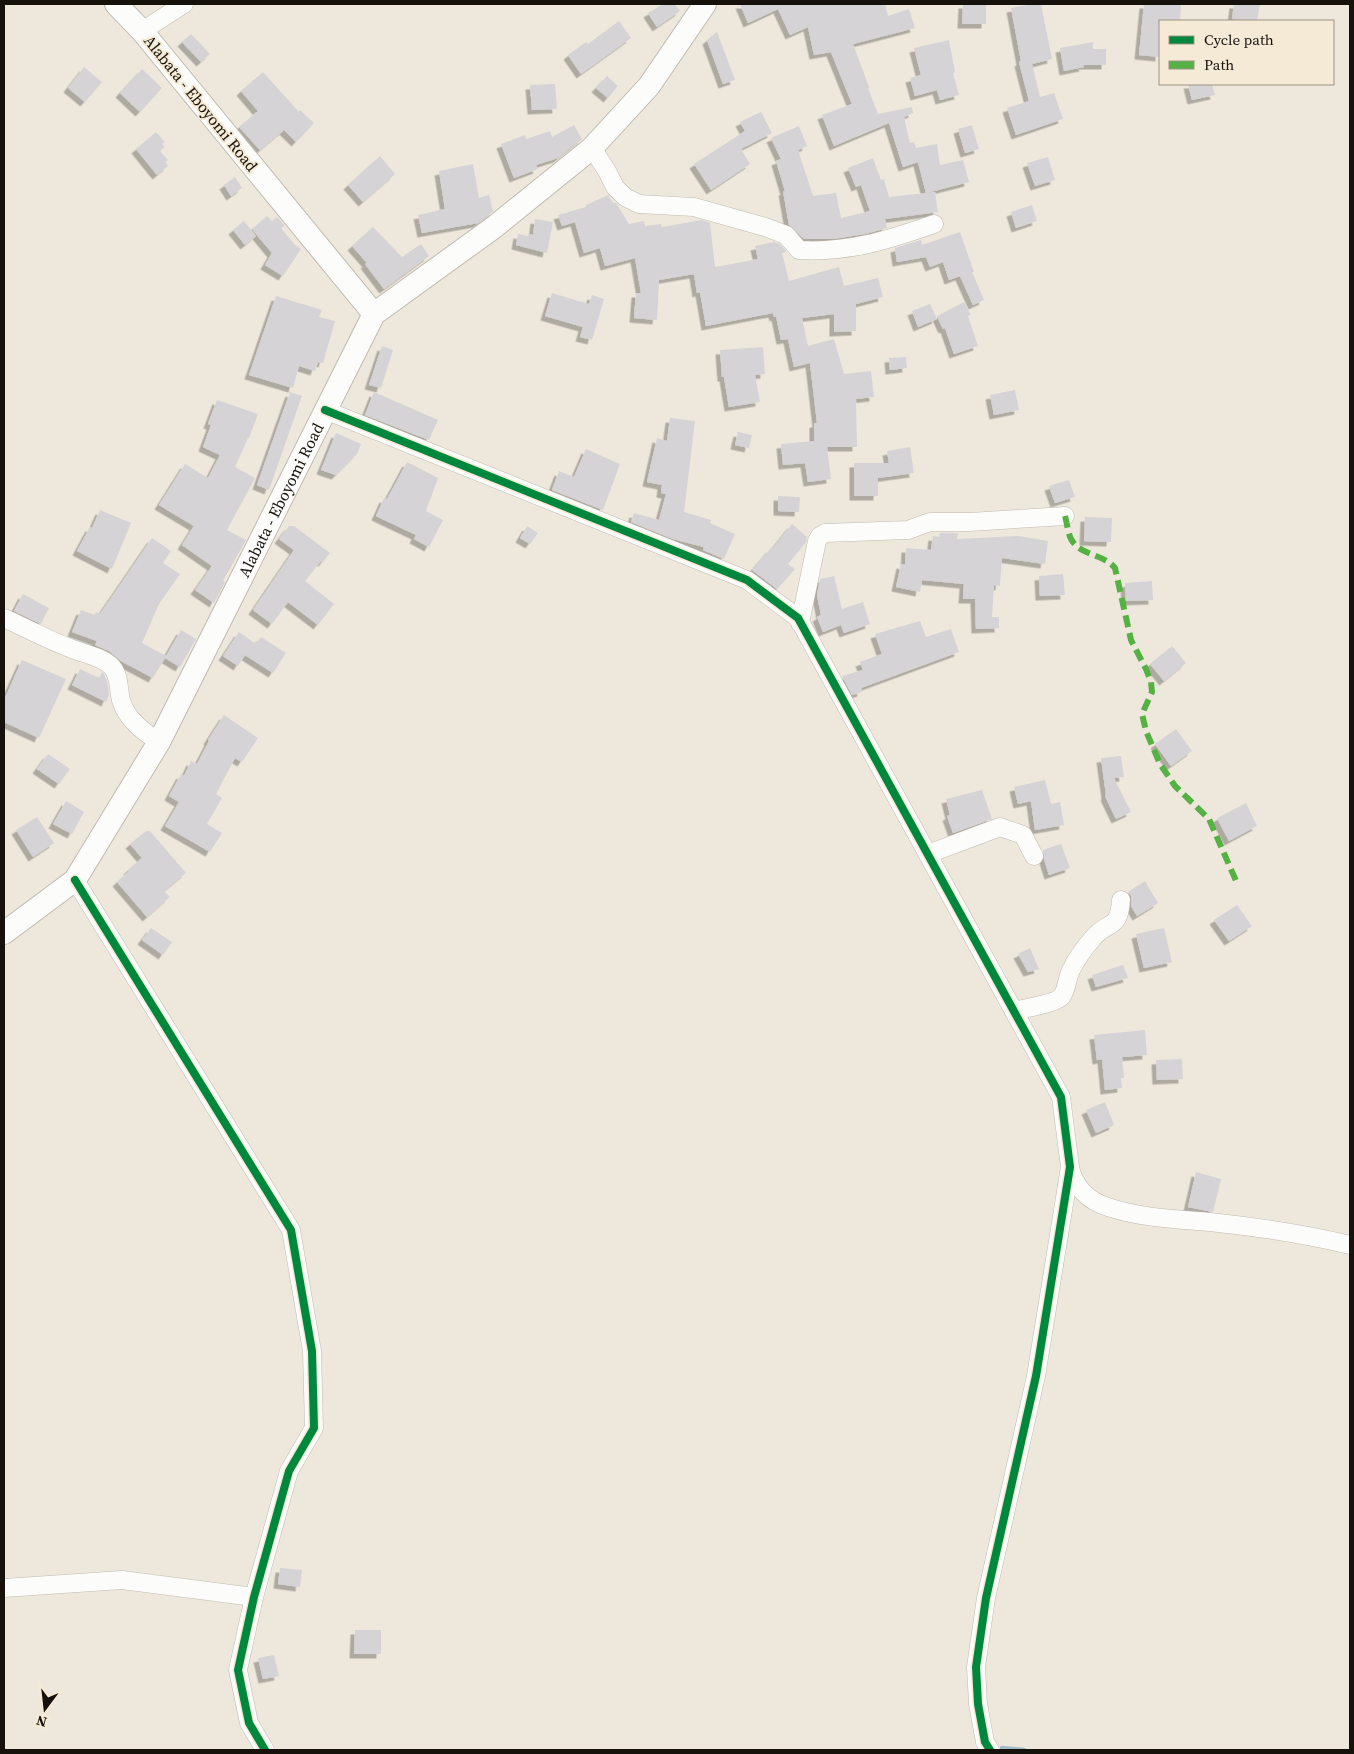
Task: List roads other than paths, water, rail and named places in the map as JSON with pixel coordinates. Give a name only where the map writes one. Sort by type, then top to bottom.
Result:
[{"type":"main road","name":"Alabata - Eboyomi Road","points":[[4,932],[76,880],[159,742],[324,410],[374,314],[142,31],[116,4]]},
{"type":"main road","points":[[374,314],[494,228],[592,148],[649,86],[706,4]]},
{"type":"street","points":[[142,31],[184,4]]},
{"type":"street","points":[[592,148],[615,187],[625,197],[639,204],[694,207],[764,227],[786,235],[799,250],[824,252],[853,248],[888,240],[934,224]]},
{"type":"street","points":[[324,410],[748,580],[798,618],[1061,1097],[1070,1167],[1073,1179],[1082,1192],[1107,1207],[1143,1215],[1308,1235],[1350,1245]]},
{"type":"street","points":[[800,623],[817,541],[825,533],[908,530],[930,522],[969,522],[1065,516]]},
{"type":"street","points":[[4,618],[69,648],[99,658],[112,667],[118,677],[121,700],[126,712],[135,723],[159,742]]},
{"type":"street","points":[[928,854],[1000,828],[1023,835],[1034,856]]},
{"type":"street","points":[[76,880],[291,1230],[312,1351],[314,1428],[288,1471],[254,1597],[238,1670],[249,1723],[265,1750]]},
{"type":"street","points":[[1014,1011],[1062,997],[1071,970],[1093,937],[1115,923],[1120,914],[1121,900]]},
{"type":"street","points":[[990,1750],[985,1742],[978,1704],[976,1667],[986,1598],[1036,1376],[1070,1167]]},
{"type":"street","points":[[4,1588],[122,1580],[254,1597]]},
{"type":"waterway","points":[[1002,1748],[1024,1750]]}]
